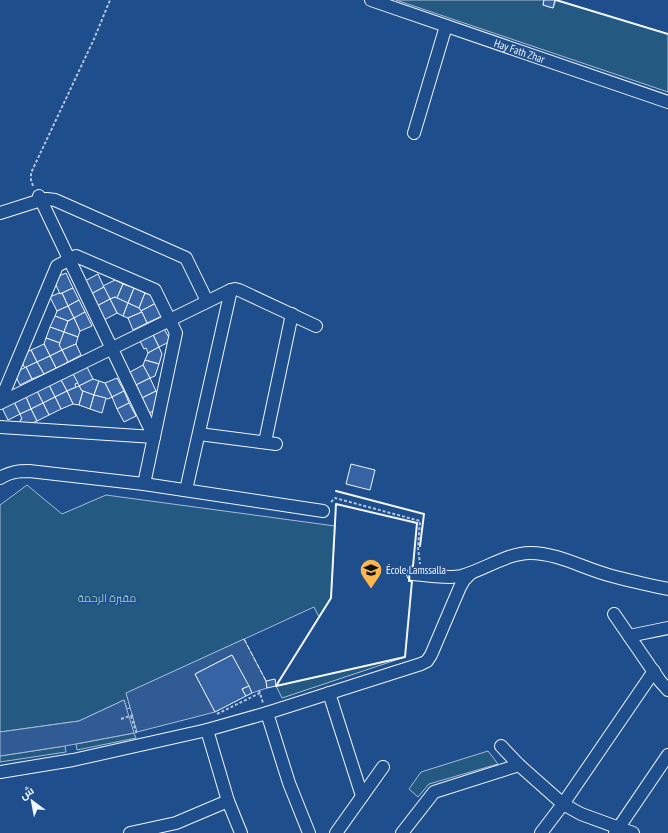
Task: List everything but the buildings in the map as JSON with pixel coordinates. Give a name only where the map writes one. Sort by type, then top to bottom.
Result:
[{"type":"street","name":"Hay Fath Zhar","points":[[371,0],[668,102]]},
{"type":"street","points":[[414,133],[446,26]]},
{"type":"street","points":[[0,213],[13,210],[40,198],[55,200],[186,258],[207,301]]},
{"type":"street","points":[[40,198],[154,437]]},
{"type":"street","points":[[0,402],[57,266],[76,256],[155,290],[176,333],[144,484]]},
{"type":"street","points":[[0,402],[207,301],[235,289],[316,326]]},
{"type":"street","points":[[186,490],[231,290]]},
{"type":"street","points":[[199,434],[270,443],[292,314]]},
{"type":"street","points":[[0,427],[154,437]]},
{"type":"street","points":[[0,478],[17,471],[29,471],[144,484],[323,510]]},
{"type":"street","points":[[417,574],[459,576],[471,573],[518,554],[530,553],[553,556],[611,576],[668,589]]},
{"type":"street","points":[[0,772],[73,760],[208,730],[329,694],[421,664],[427,661],[431,655],[460,587],[471,573]]},
{"type":"street","points":[[614,614],[660,681],[668,690]]},
{"type":"street","points":[[629,636],[668,628]]},
{"type":"street","points":[[541,833],[563,804],[654,671]]},
{"type":"street","points":[[329,694],[362,796]]},
{"type":"street","points":[[267,713],[289,783],[310,833]]},
{"type":"street","points":[[208,730],[228,801],[241,833]]},
{"type":"street","points":[[501,746],[519,765],[563,804],[581,814],[617,830],[633,833]]},
{"type":"street","points":[[617,830],[668,755]]},
{"type":"street","points":[[402,833],[434,792],[519,765]]},
{"type":"street","points":[[336,833],[383,766]]},
{"type":"street","points":[[130,833],[178,828],[228,801]]},
{"type":"path","points":[[40,198],[31,180],[31,173],[94,39],[110,0]]},
{"type":"path","points":[[323,510],[336,498],[420,521],[417,574]]},
{"type":"path","points":[[216,715],[260,693]]},
{"type":"path","points":[[121,719],[132,715],[137,735]]},
{"type":"green space","points":[[396,0],[544,0],[543,5],[553,8],[556,0],[668,34],[668,92]]},
{"type":"green space","name":"مقبرة الرحمة","points":[[27,485],[62,514],[106,495],[335,526],[331,598],[319,617],[314,607],[127,693],[130,708],[127,709],[124,700],[79,721],[0,732],[0,505]]},
{"type":"green space","points":[[405,657],[282,698],[276,686]]},
{"type":"green space","points":[[134,733],[136,738],[77,750],[76,744]]},
{"type":"green space","points":[[65,746],[66,752],[0,762],[0,756]]},
{"type":"green space","points":[[488,751],[498,764],[429,784],[418,797],[409,789],[421,772]]},
{"type":"shaded area","points":[[244,639],[266,681],[267,688],[252,693],[232,655],[195,674],[215,712],[137,732],[126,693]]},
{"type":"shaded area","points":[[124,700],[134,733],[0,756],[0,732],[79,721]]},
{"type":"fence","points":[[244,639],[266,681]]},
{"type":"wall","points":[[556,0],[668,34]]},
{"type":"wall","points":[[336,491],[424,514],[420,546]]},
{"type":"wall","points":[[336,504],[417,523],[413,566],[410,566],[409,581],[412,581],[405,657],[276,686],[331,598],[336,504]]},
{"type":"place","name":"École Lamssalla","points":[[371,590]]}]
